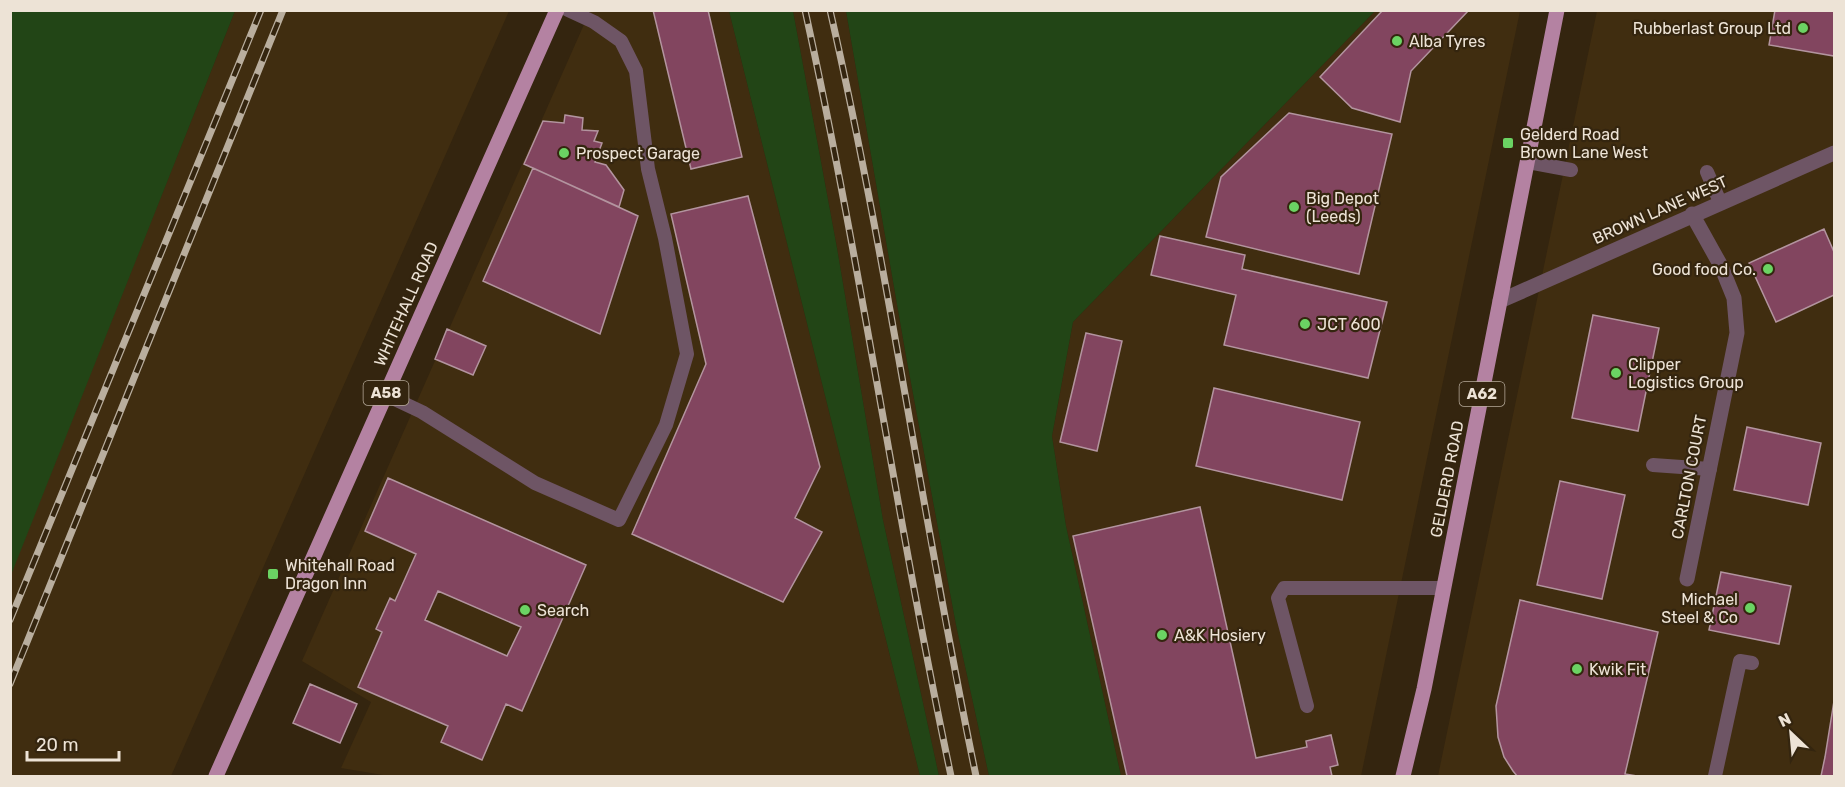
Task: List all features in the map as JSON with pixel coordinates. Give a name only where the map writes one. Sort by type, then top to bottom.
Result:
[{"type":"main road","name":"WHITEHALL ROAD","points":[[216,777],[557,10]]},
{"type":"main road","name":"GELDERD ROAD","points":[[1403,777],[1443,588],[1557,10]]},
{"type":"street","name":"BROWN LANE WEST","points":[[1500,301],[1834,153]]},
{"type":"street","name":"CARLTON COURT","points":[[1687,579],[1737,333],[1734,298],[1721,266],[1692,214]]},
{"type":"lane","points":[[386,395],[422,412],[535,483],[619,520],[666,425],[687,354],[665,238],[648,169],[636,71],[621,41],[594,22],[568,10]]},
{"type":"lane","points":[[1528,162],[1571,170]]},
{"type":"lane","points":[[1707,172],[1720,202]]},
{"type":"lane","points":[[1653,465],[1710,469]]},
{"type":"lane","points":[[1307,706],[1278,598],[1284,588],[1443,588]]},
{"type":"lane","points":[[1715,777],[1740,661],[1752,663]]},
{"type":"shaded area","points":[[235,11],[509,11],[171,776],[11,776],[10,575]]},
{"type":"shaded area","points":[[590,11],[729,11],[920,776],[389,776],[341,768],[371,702],[302,661]]},
{"type":"shaded area","points":[[793,11],[846,11],[956,625],[989,776],[939,776],[883,520],[837,248]]},
{"type":"shaded area","points":[[1375,11],[1520,11],[1361,776],[1121,776],[1066,526],[1052,436],[1073,322]]},
{"type":"shaded area","points":[[1597,11],[1834,11],[1834,776],[1438,776]]},
{"type":"green space","points":[[10,11],[235,11],[11,575],[10,575]]},
{"type":"green space","points":[[729,11],[793,11],[837,248],[883,520],[939,776],[920,776]]},
{"type":"green space","points":[[846,11],[1375,11],[1073,322],[1052,436],[1066,526],[1121,776],[989,776],[956,625]]},
{"type":"building","points":[[653,10],[708,10],[742,157],[691,169]]},
{"type":"building","name":"Alba Tyres","points":[[1383,10],[1469,10],[1411,71],[1400,122],[1352,108],[1320,77]]},
{"type":"building","name":"Rubberlast Group Ltd","points":[[1775,10],[1834,10],[1834,56],[1769,45]]},
{"type":"building","name":"Big Depot (Leeds)","points":[[1289,113],[1392,134],[1359,274],[1206,237],[1221,177]]},
{"type":"building","name":"Prospect Garage","points":[[565,115],[583,118],[582,130],[598,131],[594,141],[602,143],[595,162],[606,165],[624,190],[619,207],[524,164],[543,121],[564,123]]},
{"type":"building","points":[[533,168],[638,216],[600,334],[483,281]]},
{"type":"building","points":[[748,196],[820,467],[795,518],[822,532],[783,602],[632,534],[706,364],[671,214]]},
{"type":"building","points":[[1824,229],[1834,252],[1834,295],[1776,322],[1749,263]]},
{"type":"building","name":"JCT 600","points":[[1160,236],[1245,255],[1242,269],[1387,302],[1368,378],[1224,345],[1236,295],[1151,275]]},
{"type":"building","name":"Clipper Logistics Group","points":[[1593,315],[1659,328],[1638,431],[1572,418]]},
{"type":"building","points":[[447,329],[486,346],[473,375],[435,359]]},
{"type":"building","points":[[1086,333],[1122,341],[1097,451],[1060,442]]},
{"type":"building","points":[[1214,388],[1360,422],[1342,500],[1196,466]]},
{"type":"building","points":[[1747,427],[1821,443],[1808,505],[1734,490]]},
{"type":"building","name":"Search","points":[[388,478],[586,565],[522,711],[506,704],[482,760],[441,742],[448,726],[358,687],[382,632],[376,629],[390,598],[395,601],[416,554],[365,531]],"holes":[[[438,591],[521,627],[507,656],[425,620]]]},
{"type":"building","points":[[1560,481],[1625,495],[1602,599],[1537,585]]},
{"type":"building","name":"A&K Hosiery","points":[[1200,507],[1256,758],[1307,747],[1306,741],[1331,735],[1338,765],[1330,767],[1332,776],[1127,776],[1073,536]]},
{"type":"building","name":"Michael Steel & Co","points":[[1721,572],[1791,586],[1779,644],[1709,630]]},
{"type":"building","name":"Kwik Fit","points":[[1520,600],[1658,632],[1625,774],[1637,776],[1517,776],[1513,771],[1504,757],[1498,737],[1496,706]]},
{"type":"building","points":[[310,684],[357,704],[340,743],[293,723]]},
{"type":"building","points":[[1834,701],[1834,776],[1821,776],[1825,757]]},
{"type":"railway","points":[[10,620],[261,10]]},
{"type":"railway","points":[[10,684],[283,10]]},
{"type":"railway","points":[[805,10],[844,201],[913,585],[951,776]]},
{"type":"railway","points":[[830,10],[870,201],[976,776]]},
{"type":"place","name":"Rubberlast Group Ltd","points":[[1803,28]]},
{"type":"place","name":"Alba Tyres","points":[[1397,41]]},
{"type":"place","name":"Gelderd Road Brown Lane West","points":[[1508,143]]},
{"type":"place","name":"Prospect Garage","points":[[564,153]]},
{"type":"place","name":"Big Depot (Leeds)","points":[[1294,207]]},
{"type":"place","name":"Good food Co.","points":[[1768,269]]},
{"type":"place","name":"JCT 600","points":[[1305,324]]},
{"type":"place","name":"Clipper Logistics Group","points":[[1616,373]]},
{"type":"place","name":"Whitehall Road Dragon Inn","points":[[273,574]]},
{"type":"place","name":"Michael Steel & Co","points":[[1750,608]]},
{"type":"place","name":"Search","points":[[525,610]]},
{"type":"place","name":"A&K Hosiery","points":[[1162,635]]},
{"type":"place","name":"Kwik Fit","points":[[1577,669]]}]
